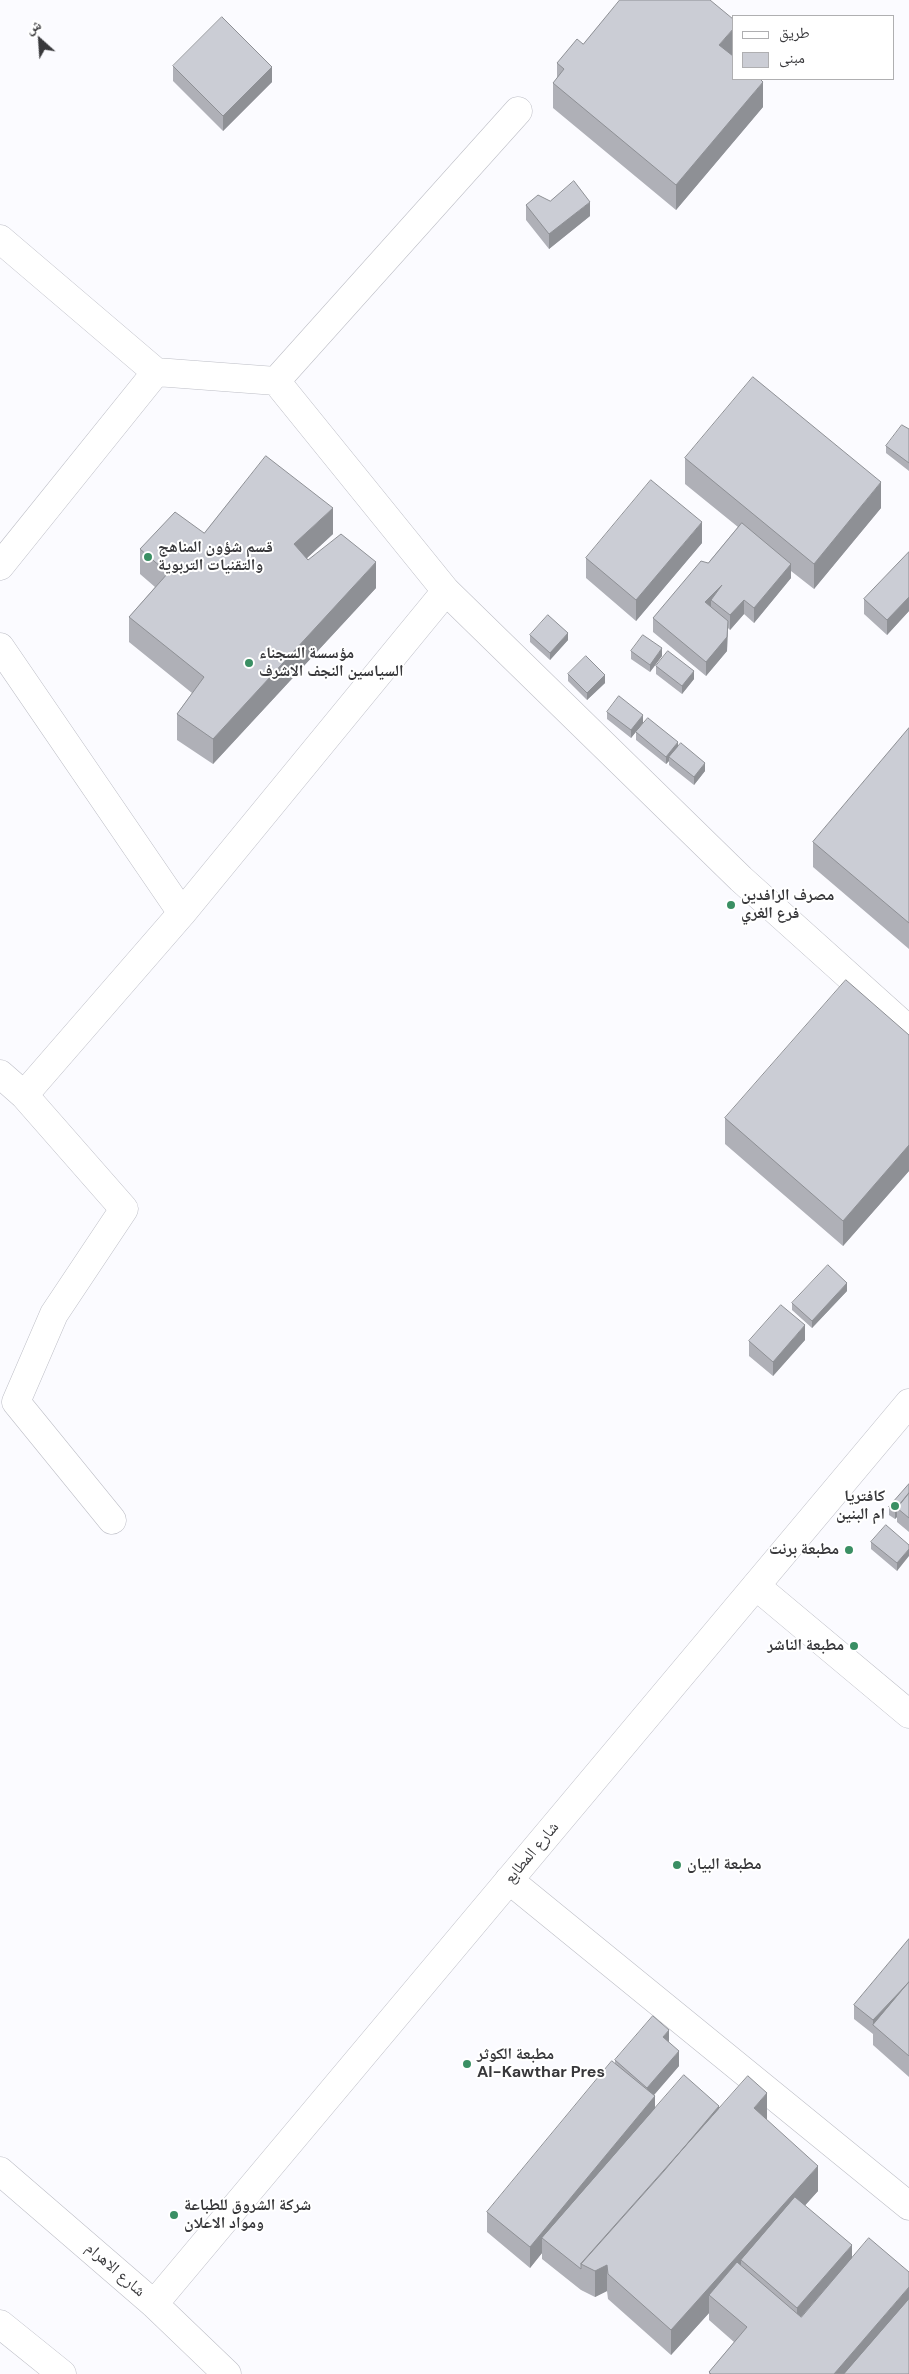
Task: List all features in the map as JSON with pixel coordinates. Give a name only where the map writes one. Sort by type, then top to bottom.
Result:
[{"type":"street","points":[[276,381],[518,111]]},
{"type":"street","points":[[0,240],[156,372],[276,381],[446,591],[741,879],[909,1030]]},
{"type":"street","points":[[0,566],[156,372]]},
{"type":"street","points":[[24,1095],[182,913],[446,591]]},
{"type":"street","points":[[0,647],[182,913]]},
{"type":"street","points":[[0,1074],[24,1095],[124,1209],[54,1314],[16,1402],[112,1520]]},
{"type":"street","name":"شارع المطابع","points":[[154,2304],[909,1403]]},
{"type":"street","points":[[756,1586],[909,1714]]},
{"type":"street","points":[[509,1880],[909,2206]]},
{"type":"street","name":"شارع الاهرام","points":[[0,2171],[154,2304],[227,2374]]},
{"type":"street","points":[[0,2324],[62,2374]]},
{"type":"building","points":[[620,0],[710,0],[732,18],[732,30],[719,45],[732,55],[732,80],[761,80],[763,82],[676,185],[553,83],[564,69],[557,63],[577,39],[583,44]]},
{"type":"building","points":[[222,17],[272,67],[223,116],[173,66]]},
{"type":"building","points":[[574,181],[590,202],[549,234],[526,205],[538,195],[550,201]]},
{"type":"building","points":[[753,377],[881,482],[814,564],[685,458]]},
{"type":"building","points":[[902,425],[909,429],[909,463],[886,446]]},
{"type":"building","points":[[266,456],[333,508],[294,544],[308,560],[341,534],[376,562],[213,739],[177,714],[204,677],[129,617],[168,573],[140,549],[175,512],[204,533]]},
{"type":"building","points":[[651,480],[702,522],[636,600],[586,558]]},
{"type":"building","points":[[742,523],[791,564],[754,608],[744,600],[730,615],[711,600],[722,585],[705,602],[728,621],[727,637],[706,662],[653,618],[701,561],[708,563]]},
{"type":"building","points":[[909,552],[909,597],[887,620],[864,599]]},
{"type":"building","points":[[548,615],[568,633],[550,653],[530,635]]},
{"type":"building","points":[[643,635],[662,648],[650,665],[631,651]]},
{"type":"building","points":[[668,651],[694,671],[682,686],[656,666]]},
{"type":"building","points":[[586,656],[605,675],[587,693],[568,674]]},
{"type":"building","points":[[619,696],[643,715],[631,730],[607,712]]},
{"type":"building","points":[[648,718],[678,742],[666,757],[636,732]]},
{"type":"building","points":[[909,728],[909,923],[813,842]]},
{"type":"building","points":[[681,743],[705,763],[694,777],[669,757]]},
{"type":"building","points":[[846,980],[909,1035],[909,1145],[843,1221],[725,1118]]},
{"type":"building","points":[[828,1265],[847,1283],[812,1321],[792,1303]]},
{"type":"building","points":[[781,1305],[805,1325],[773,1362],[749,1341]]},
{"type":"building","points":[[909,1484],[909,1493],[895,1512],[889,1507]]},
{"type":"building","points":[[909,1493],[909,1518],[897,1508]]},
{"type":"building","points":[[886,1525],[909,1545],[909,1549],[897,1563],[871,1542]]},
{"type":"building","points":[[909,1939],[909,1982],[873,2020],[854,2005]]},
{"type":"building","points":[[909,1982],[909,2056],[873,2025]]},
{"type":"building","points":[[653,2016],[669,2030],[663,2037],[679,2051],[647,2088],[615,2060]]},
{"type":"building","points":[[612,2061],[655,2096],[530,2247],[487,2212]]},
{"type":"building","points":[[684,2075],[719,2106],[581,2264],[581,2269],[542,2238]]},
{"type":"building","points":[[748,2076],[767,2093],[754,2108],[818,2166],[671,2330],[608,2274],[607,2265],[595,2271],[581,2264]]},
{"type":"building","points":[[795,2197],[852,2245],[797,2308],[741,2260]]},
{"type":"building","points":[[869,2238],[909,2272],[909,2287],[834,2374],[711,2374],[709,2372],[747,2327],[709,2295],[737,2262],[801,2317]]},
{"type":"building","points":[[909,2299],[909,2374],[844,2374]]},
{"type":"place","name":"قسم شؤون المناهج والتقنيات التربوية","points":[[148,557]]},
{"type":"place","name":"مؤسسة السجناء السياسين النجف الاشرف","points":[[249,663]]},
{"type":"place","name":"مصرف الرافدين فرع الغري","points":[[731,905]]},
{"type":"place","name":"كافتريا ام البنين","points":[[895,1506]]},
{"type":"place","name":"مطبعة برنت","points":[[849,1550]]},
{"type":"place","name":"مطبعة الناشر","points":[[854,1646]]},
{"type":"place","name":"مطبعة البيان","points":[[677,1865]]},
{"type":"place","name":"مطبعة الكوثر Al-Kawthar Pres","points":[[467,2064]]},
{"type":"place","name":"شركة الشروق للطباعة ومواد الاعلان","points":[[174,2215]]}]
